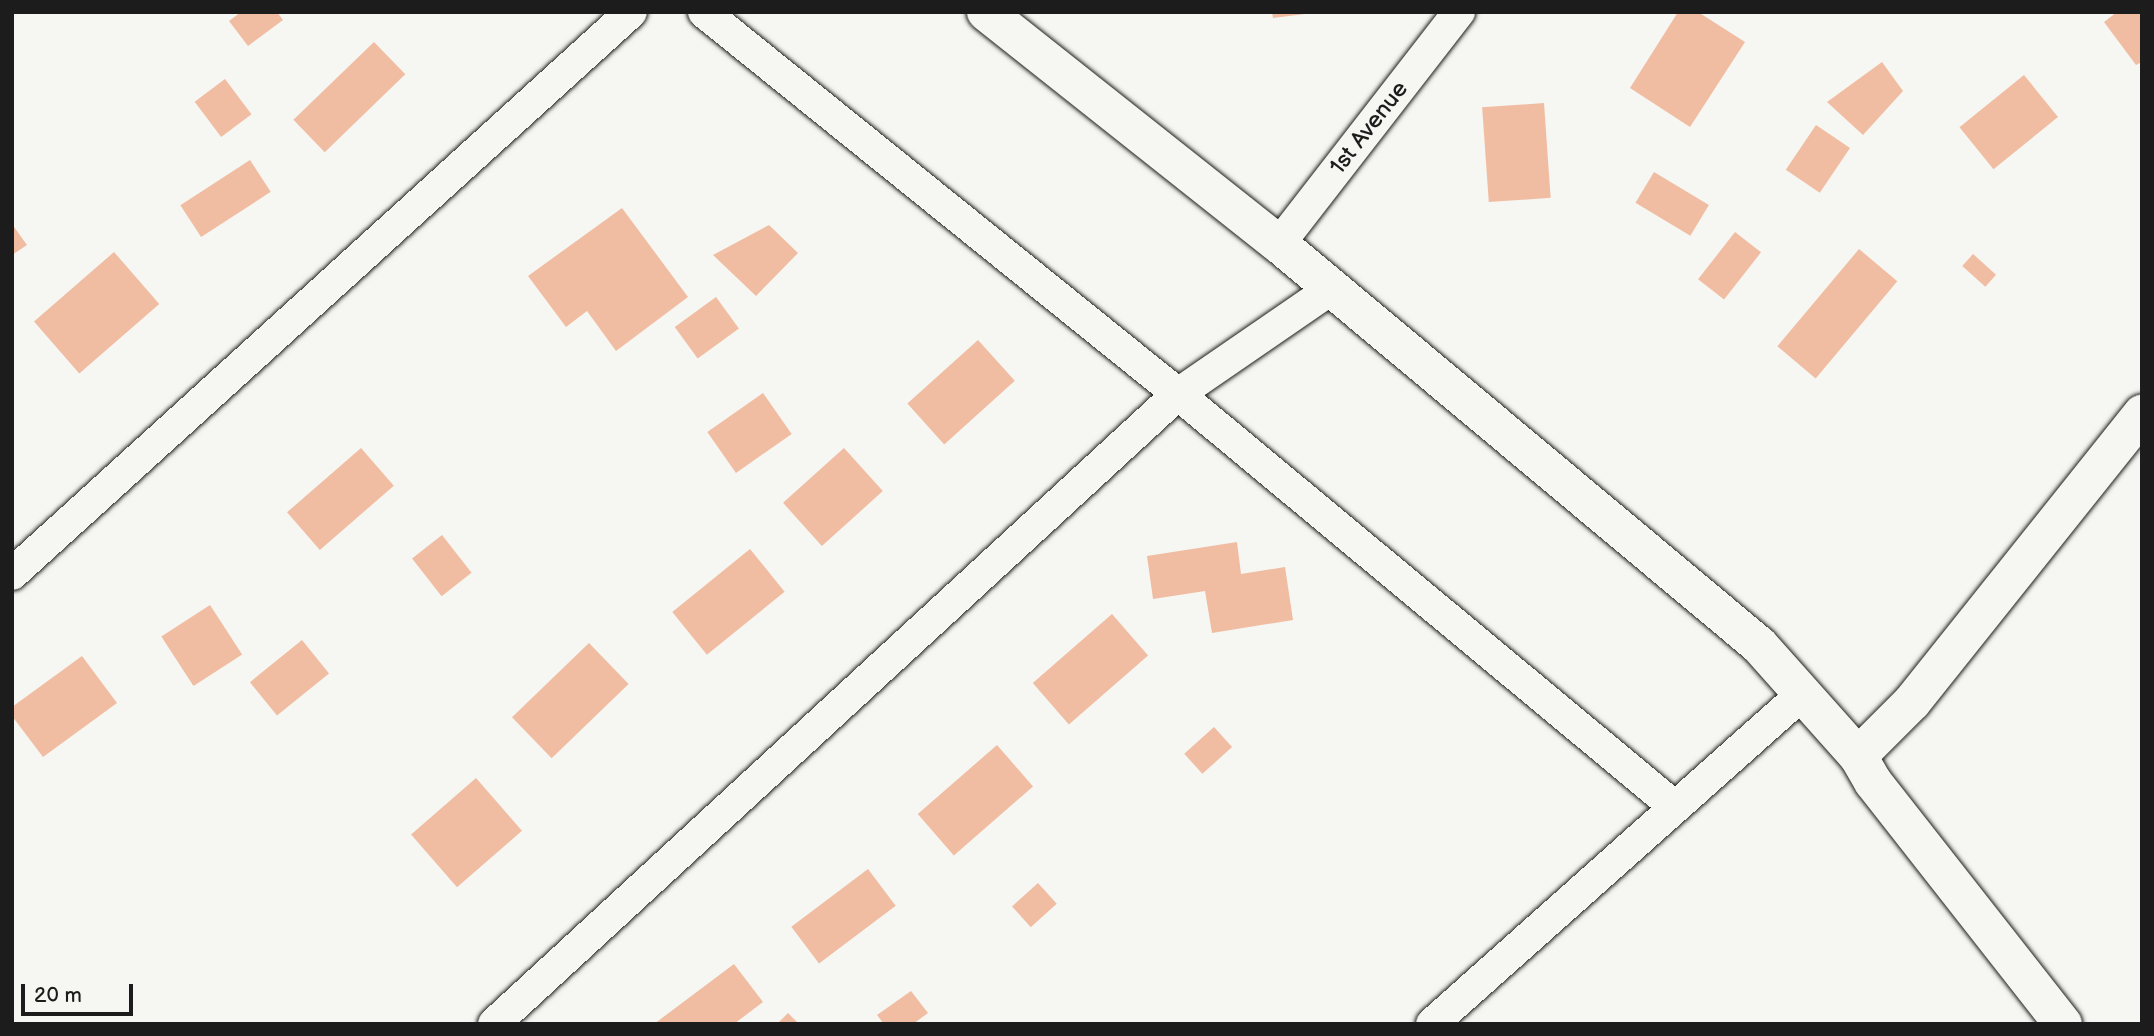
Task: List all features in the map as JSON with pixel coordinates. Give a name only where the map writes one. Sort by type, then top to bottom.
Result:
[{"type":"main road","points":[[986,12],[1279,244],[1759,645],[1858,756],[1874,782],[2063,1024]]},
{"type":"main road","points":[[1858,756],[1912,702],[2142,414]]},
{"type":"street","points":[[12,574],[631,12]]},
{"type":"street","points":[[704,12],[1178,394],[1675,807]]},
{"type":"street","name":"1st Avenue","points":[[1279,244],[1459,12]]},
{"type":"street","points":[[494,1024],[1178,394],[1331,289]]},
{"type":"street","points":[[1432,1024],[1803,694]]},
{"type":"building","points":[[241,12],[277,12],[283,20],[248,46],[229,21]]},
{"type":"building","points":[[1272,12],[1305,12],[1305,14],[1273,18]]},
{"type":"building","points":[[1678,12],[1698,12],[1745,42],[1690,127],[1630,88]]},
{"type":"building","points":[[2117,12],[2142,12],[2142,62],[2136,65],[2104,22]]},
{"type":"building","points":[[374,42],[405,74],[325,152],[293,120]]},
{"type":"building","points":[[1882,62],[1903,91],[1863,135],[1827,102]]},
{"type":"building","points":[[2024,75],[2058,117],[1993,169],[1959,127]]},
{"type":"building","points":[[225,79],[251,114],[221,137],[195,102]]},
{"type":"building","points":[[1544,103],[1551,198],[1489,202],[1482,107]]},
{"type":"building","points":[[1816,125],[1850,148],[1820,193],[1786,170]]},
{"type":"building","points":[[250,160],[271,192],[201,237],[180,205]]},
{"type":"building","points":[[1654,172],[1709,205],[1690,236],[1635,203]]},
{"type":"building","points":[[622,208],[688,297],[616,351],[587,311],[566,327],[528,276]]},
{"type":"building","points":[[12,224],[27,245],[12,255]]},
{"type":"building","points":[[769,225],[798,253],[756,296],[713,255]]},
{"type":"building","points":[[1735,232],[1761,252],[1724,300],[1698,279]]},
{"type":"building","points":[[1859,249],[1897,281],[1816,378],[1777,346]]},
{"type":"building","points":[[114,252],[159,304],[79,374],[34,322]]},
{"type":"building","points":[[1973,254],[1996,275],[1985,287],[1962,266]]},
{"type":"building","points":[[716,297],[739,329],[698,359],[675,327]]},
{"type":"building","points":[[978,340],[1015,381],[944,444],[907,404]]},
{"type":"building","points":[[763,393],[792,434],[736,473],[707,432]]},
{"type":"building","points":[[361,448],[394,486],[320,550],[287,512]]},
{"type":"building","points":[[844,448],[883,491],[822,546],[783,503]]},
{"type":"building","points":[[442,535],[472,573],[442,596],[412,558]]},
{"type":"building","points":[[1237,542],[1241,574],[1285,567],[1293,620],[1212,633],[1205,591],[1153,599],[1147,556]]},
{"type":"building","points":[[750,549],[785,592],[707,655],[672,612]]},
{"type":"building","points":[[210,605],[242,654],[193,686],[161,637]]},
{"type":"building","points":[[1112,614],[1148,656],[1069,724],[1033,683]]},
{"type":"building","points":[[302,640],[329,673],[277,716],[250,682]]},
{"type":"building","points":[[589,643],[629,684],[552,758],[512,717]]},
{"type":"building","points":[[82,656],[117,703],[43,757],[12,716],[12,707]]},
{"type":"building","points":[[1214,727],[1232,747],[1202,774],[1184,754]]},
{"type":"building","points":[[997,745],[1033,787],[954,855],[918,814]]},
{"type":"building","points":[[476,778],[522,831],[457,887],[411,834]]},
{"type":"building","points":[[868,869],[896,906],[819,964],[791,927]]},
{"type":"building","points":[[1038,883],[1057,904],[1031,927],[1012,906]]},
{"type":"building","points":[[734,964],[763,1002],[734,1024],[654,1024]]},
{"type":"building","points":[[911,991],[928,1013],[913,1024],[884,1024],[877,1015]]},
{"type":"building","points":[[788,1013],[799,1024],[777,1024]]}]
